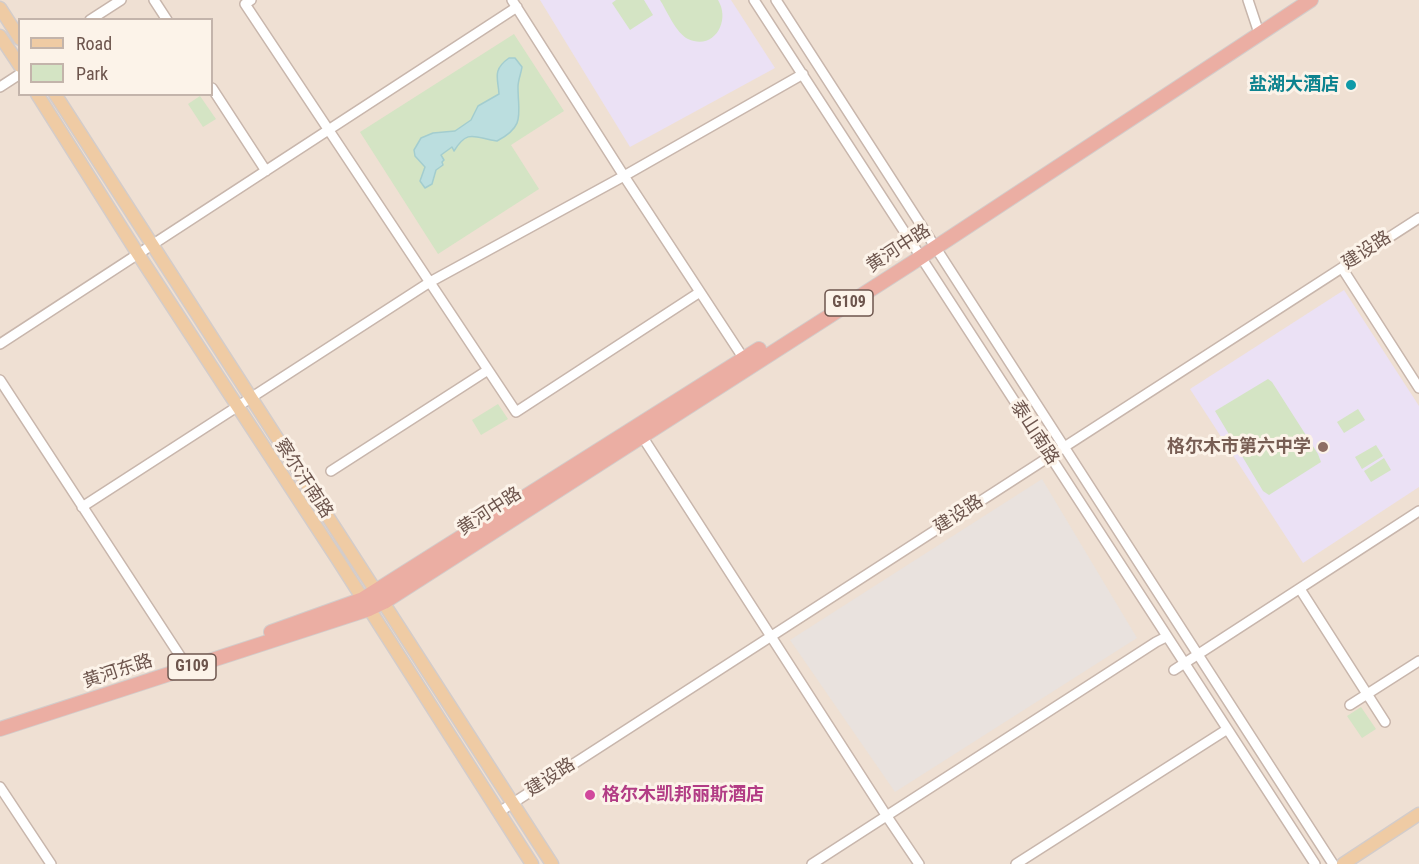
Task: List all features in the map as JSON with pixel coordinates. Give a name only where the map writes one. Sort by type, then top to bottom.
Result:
[{"type":"highway","name":"黄河中路","points":[[934,243],[1304,0]]},
{"type":"highway","name":"黄河中路","points":[[384,603],[744,359],[934,243],[1311,0]]},
{"type":"highway","name":"黄河中路","points":[[376,590],[593,455],[639,431],[919,252]]},
{"type":"highway","name":"黄河东路","points":[[0,729],[366,604],[376,590]]},
{"type":"highway","name":"黄河东路","points":[[0,721],[366,604],[384,603]]},
{"type":"main road","points":[[0,8],[18,36]]},
{"type":"main road","points":[[0,36],[18,63]]},
{"type":"main road","name":"察尔汗南路","points":[[38,96],[532,864]]},
{"type":"main road","name":"察尔汗南路","points":[[56,96],[552,864]]},
{"type":"main road","points":[[1343,864],[1419,814]]},
{"type":"main road","points":[[1357,864],[1419,824]]},
{"type":"street","points":[[93,18],[121,0]]},
{"type":"street","points":[[154,0],[166,18]]},
{"type":"street","points":[[251,0],[245,4],[516,412],[700,292]]},
{"type":"street","name":"泰山南路","points":[[754,0],[1315,864]]},
{"type":"street","name":"泰山南路","points":[[776,0],[1333,864]]},
{"type":"street","points":[[1248,0],[1258,30]]},
{"type":"street","points":[[0,344],[329,130],[514,4],[744,359]]},
{"type":"street","points":[[82,507],[430,282],[624,176],[802,74]]},
{"type":"street","points":[[0,87],[18,75]]},
{"type":"street","points":[[213,90],[266,171]]},
{"type":"street","name":"建设路","points":[[499,812],[1419,218]]},
{"type":"street","points":[[1342,268],[1419,388]]},
{"type":"street","points":[[332,471],[488,370]]},
{"type":"street","points":[[0,380],[184,662]]},
{"type":"street","points":[[639,431],[919,864]]},
{"type":"street","points":[[1174,670],[1419,511]]},
{"type":"street","points":[[338,560],[350,552]]},
{"type":"street","points":[[1300,589],[1385,722]]},
{"type":"street","points":[[812,864],[1166,637]]},
{"type":"street","points":[[1350,705],[1419,661]]},
{"type":"street","points":[[1016,864],[1226,729]]},
{"type":"street","points":[[0,787],[51,864]]},
{"type":"shaded area","points":[[0,0],[1419,0],[1419,864],[0,864]]},
{"type":"shaded area","points":[[540,0],[731,0],[775,68],[630,147]]},
{"type":"shaded area","name":"格尔木市第六中学","points":[[1344,290],[1419,406],[1419,487],[1303,563],[1190,389]]},
{"type":"shaded area","points":[[1042,479],[1137,638],[895,792],[790,640]]},
{"type":"green space","points":[[616,0],[644,0],[653,15],[630,30],[612,3]]},
{"type":"green space","points":[[660,0],[718,0],[722,8],[722,17],[718,32],[705,41],[697,42],[688,39],[676,27]]},
{"type":"green space","points":[[514,34],[564,111],[511,145],[539,189],[438,254],[360,132]]},
{"type":"green space","points":[[200,96],[216,119],[203,127],[188,104]]},
{"type":"green space","points":[[1268,379],[1321,462],[1269,495],[1263,491],[1215,411]]},
{"type":"green space","points":[[498,404],[508,419],[481,435],[472,420]]},
{"type":"green space","points":[[1358,409],[1365,420],[1344,433],[1337,422]]},
{"type":"green space","points":[[1376,445],[1383,456],[1362,469],[1355,457]]},
{"type":"green space","points":[[1384,458],[1391,470],[1371,482],[1364,471]]},
{"type":"green space","points":[[1361,707],[1376,729],[1362,738],[1347,716]]},
{"type":"water","points":[[509,58],[515,58],[522,67],[518,84],[519,112],[513,130],[497,141],[472,136],[464,139],[454,151],[452,147],[441,155],[444,160],[443,165],[436,170],[432,184],[425,188],[420,181],[425,167],[415,156],[414,150],[421,138],[433,133],[455,131],[471,120],[478,106],[499,94],[498,70]]},
{"type":"place","name":"盐湖大酒店","points":[[1351,85]]},
{"type":"place","name":"格尔木市第六中学","points":[[1323,447]]},
{"type":"place","name":"格尔木凯邦丽斯酒店","points":[[590,795]]}]
